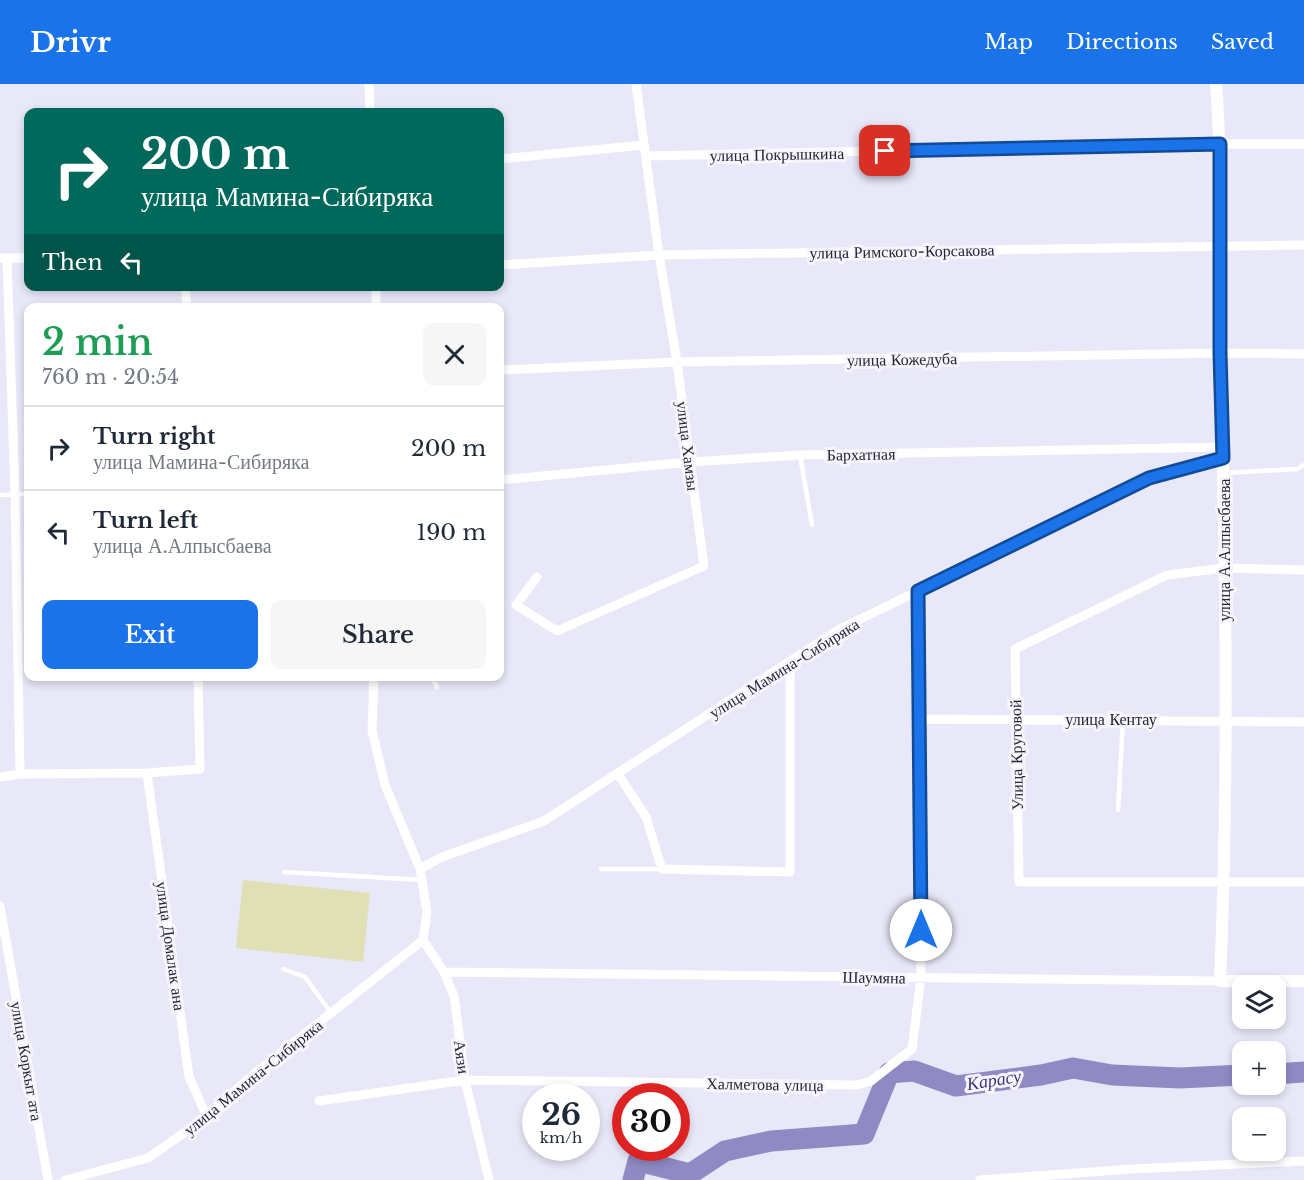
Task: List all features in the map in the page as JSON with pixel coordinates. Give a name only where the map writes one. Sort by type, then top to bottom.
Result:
[{"type":"street","points":[[369,84],[370,108]]},
{"type":"street","name":"улица Хамзы","points":[[537,577],[516,605],[557,631],[704,566],[636,84]]},
{"type":"street","name":"улица А.Алпысбаева","points":[[1216,84],[1220,144],[1220,353],[1225,568],[1224,882],[1220,981]]},
{"type":"street","name":"улица Покрышкина","points":[[646,156],[1304,144]]},
{"type":"street","points":[[504,159],[644,145]]},
{"type":"street","name":"улица Римского-Корсакова","points":[[504,265],[659,255],[1304,245]]},
{"type":"street","points":[[20,774],[15,494],[4,258],[24,258]]},
{"type":"street","name":"улица Кожедуба","points":[[504,370],[677,362],[1220,353],[1304,354]]},
{"type":"street","name":"Бархатная","points":[[504,480],[690,462],[800,455],[1224,453]]},
{"type":"street","name":"улица Мамина-Сибиряка","points":[[420,869],[442,858],[544,821],[838,630],[1149,478],[1224,453]]},
{"type":"street","name":"Улица Круговой","points":[[1304,570],[1225,568],[1167,575],[1015,649],[1019,882],[1304,882]]},
{"type":"street","name":"Халметова улица","points":[[319,1101],[465,1080],[857,1085],[871,1081],[912,1049],[921,977],[918,591]]},
{"type":"street","points":[[618,774],[646,818],[662,869],[790,872],[790,662]]},
{"type":"street","points":[[0,777],[20,774],[147,773],[200,769],[198,681]]},
{"type":"street","points":[[374,681],[372,730],[385,785],[420,869],[427,912],[423,940]]},
{"type":"street","name":"улица Кентау","points":[[919,719],[1304,722]]},
{"type":"street","name":"улица Домалак ана","points":[[147,773],[189,1077],[206,1115]]},
{"type":"street","name":"улица Коркыт ата","points":[[0,906],[48,1180]]},
{"type":"street","name":"улица Мамина-Сибиряка","points":[[65,1180],[148,1158],[191,1128],[423,940]]},
{"type":"street","name":"Аязи","points":[[423,940],[444,972],[454,996],[465,1080],[489,1180]]},
{"type":"street","name":"Шаумяна","points":[[444,972],[1304,981]]},
{"type":"street","points":[[980,1180],[1132,1169],[1304,1161]]},
{"type":"lane","points":[[800,455],[812,525]]},
{"type":"lane","points":[[1224,473],[1297,469],[1304,465]]},
{"type":"lane","points":[[0,495],[24,494]]},
{"type":"lane","points":[[434,681],[438,687]]},
{"type":"lane","points":[[1118,810],[1124,719]]},
{"type":"lane","points":[[601,869],[662,869]]},
{"type":"lane","points":[[284,872],[422,880]]},
{"type":"lane","points":[[283,969],[305,976],[331,1013]]},
{"type":"green space","points":[[243,880],[370,893],[363,962],[236,948]]},
{"type":"waterway","name":"Карасу","points":[[633,1180],[638,1161],[690,1174],[725,1151],[771,1141],[864,1134],[889,1073],[914,1071],[956,1086],[1041,1075],[1073,1068],[1112,1075],[1180,1078],[1232,1075]]},
{"type":"waterway","name":"Карасу","points":[[1286,1073],[1304,1072]]},
{"type":"route","points":[[885,151],[1220,144],[1220,353],[1223,458],[1149,478],[918,591],[921,930]]}]
